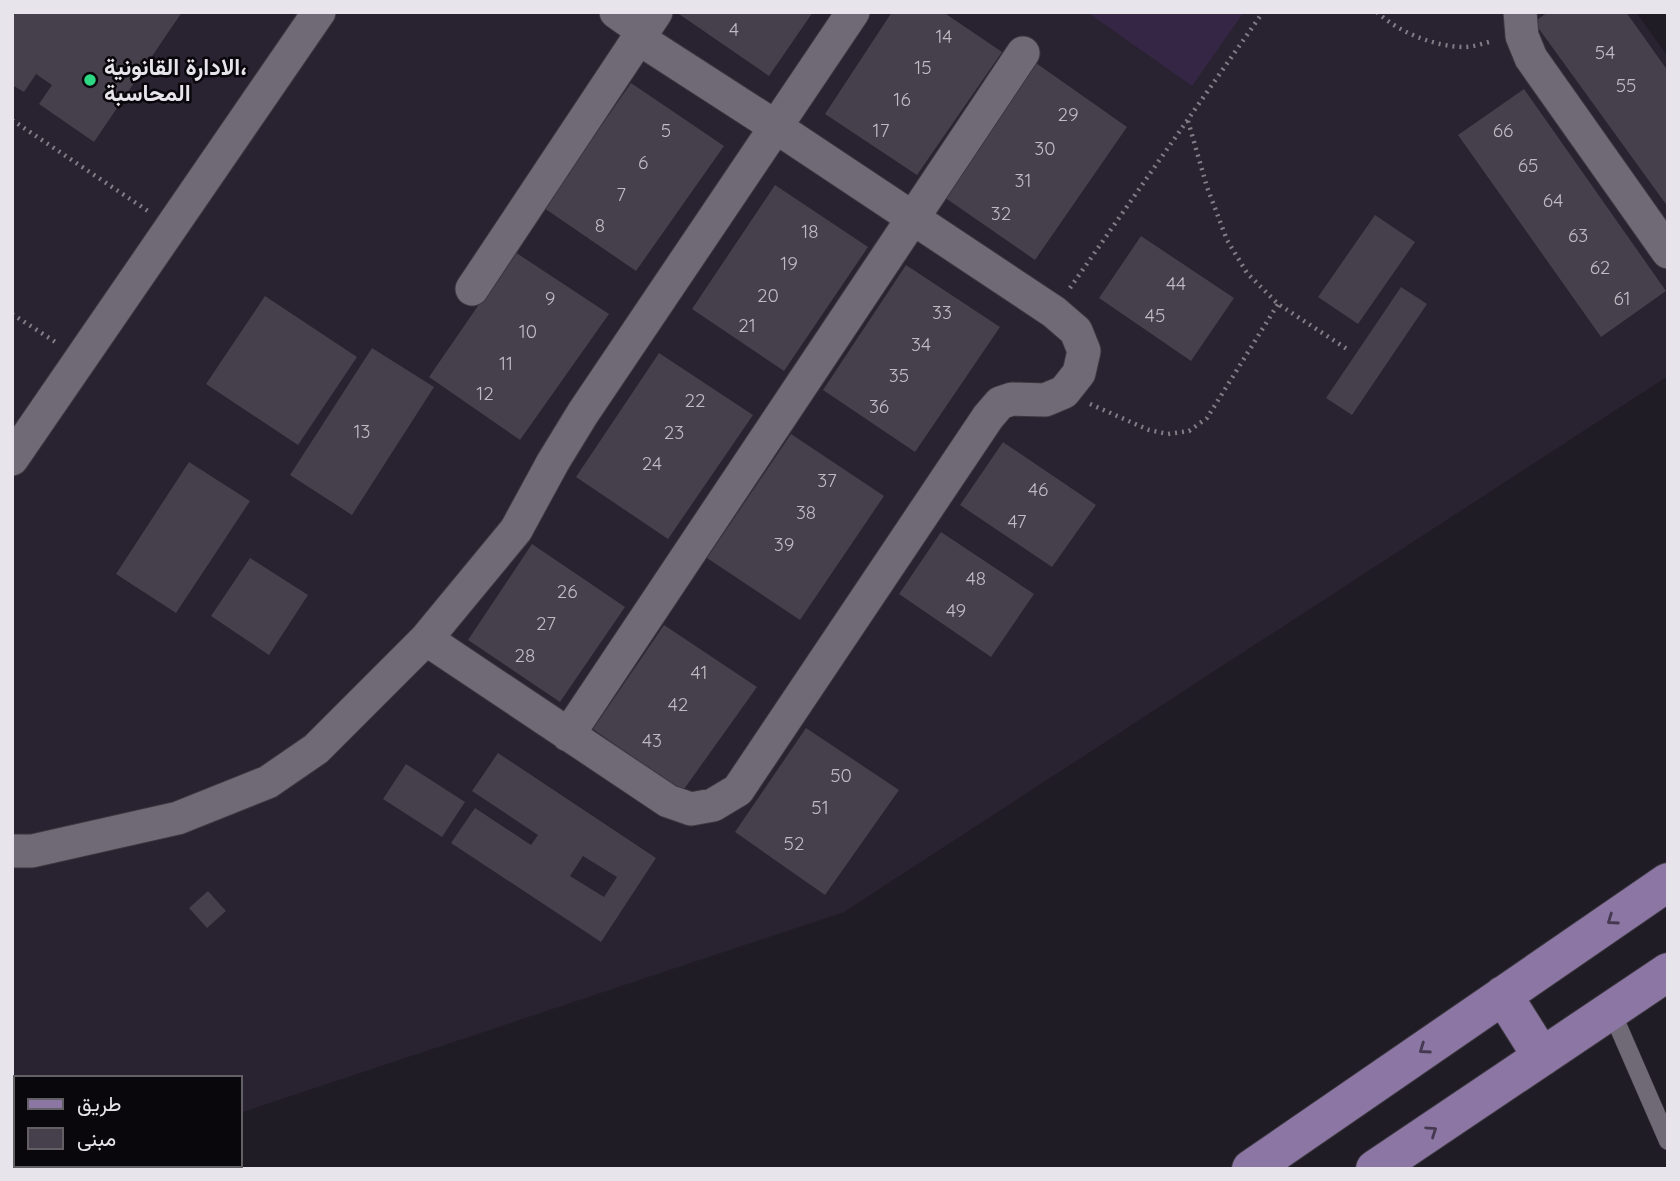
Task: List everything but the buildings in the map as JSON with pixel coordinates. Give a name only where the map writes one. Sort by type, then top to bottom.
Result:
[{"type":"main road","points":[[1251,1169],[1668,881]]},
{"type":"main road","points":[[1375,1169],[1668,972]]},
{"type":"main road","points":[[1503,995],[1542,1056]]},
{"type":"street","points":[[12,460],[319,12]]},
{"type":"street","points":[[426,639],[668,801],[691,809],[713,805],[738,790],[988,417],[1000,403],[1012,400],[1045,400],[1064,392],[1079,373],[1084,351],[1076,331],[1054,312],[776,127],[646,27],[616,12]]},
{"type":"street","points":[[12,851],[32,851],[178,818],[268,782],[316,749],[426,639],[516,530],[583,413],[853,12]]},
{"type":"street","points":[[1521,24],[1531,58],[1668,252]]},
{"type":"street","points":[[472,289],[646,27]]},
{"type":"street","points":[[568,735],[1023,53]]},
{"type":"lane","points":[[1611,1010],[1668,1141]]},
{"type":"path","points":[[1054,312],[1263,12]]},
{"type":"path","points":[[1377,12],[1399,29],[1429,41],[1466,47],[1521,24]]},
{"type":"path","points":[[12,120],[172,227]]},
{"type":"path","points":[[1188,121],[1207,187],[1227,240],[1247,274],[1278,304],[1347,349]]},
{"type":"path","points":[[1064,392],[1149,430],[1168,434],[1189,431],[1207,418],[1278,304]]},
{"type":"path","points":[[12,314],[81,359]]},
{"type":"shaded area","points":[[12,12],[1636,12],[1668,57],[1668,376],[844,912],[242,1112],[242,1076],[14,1076],[14,1167],[78,1167],[12,1169]]},
{"type":"shaded area","points":[[1087,12],[1244,12],[1192,86]]},
{"type":"place","name":"الادارة القانونية، المحاسبة","points":[[90,80]]}]
